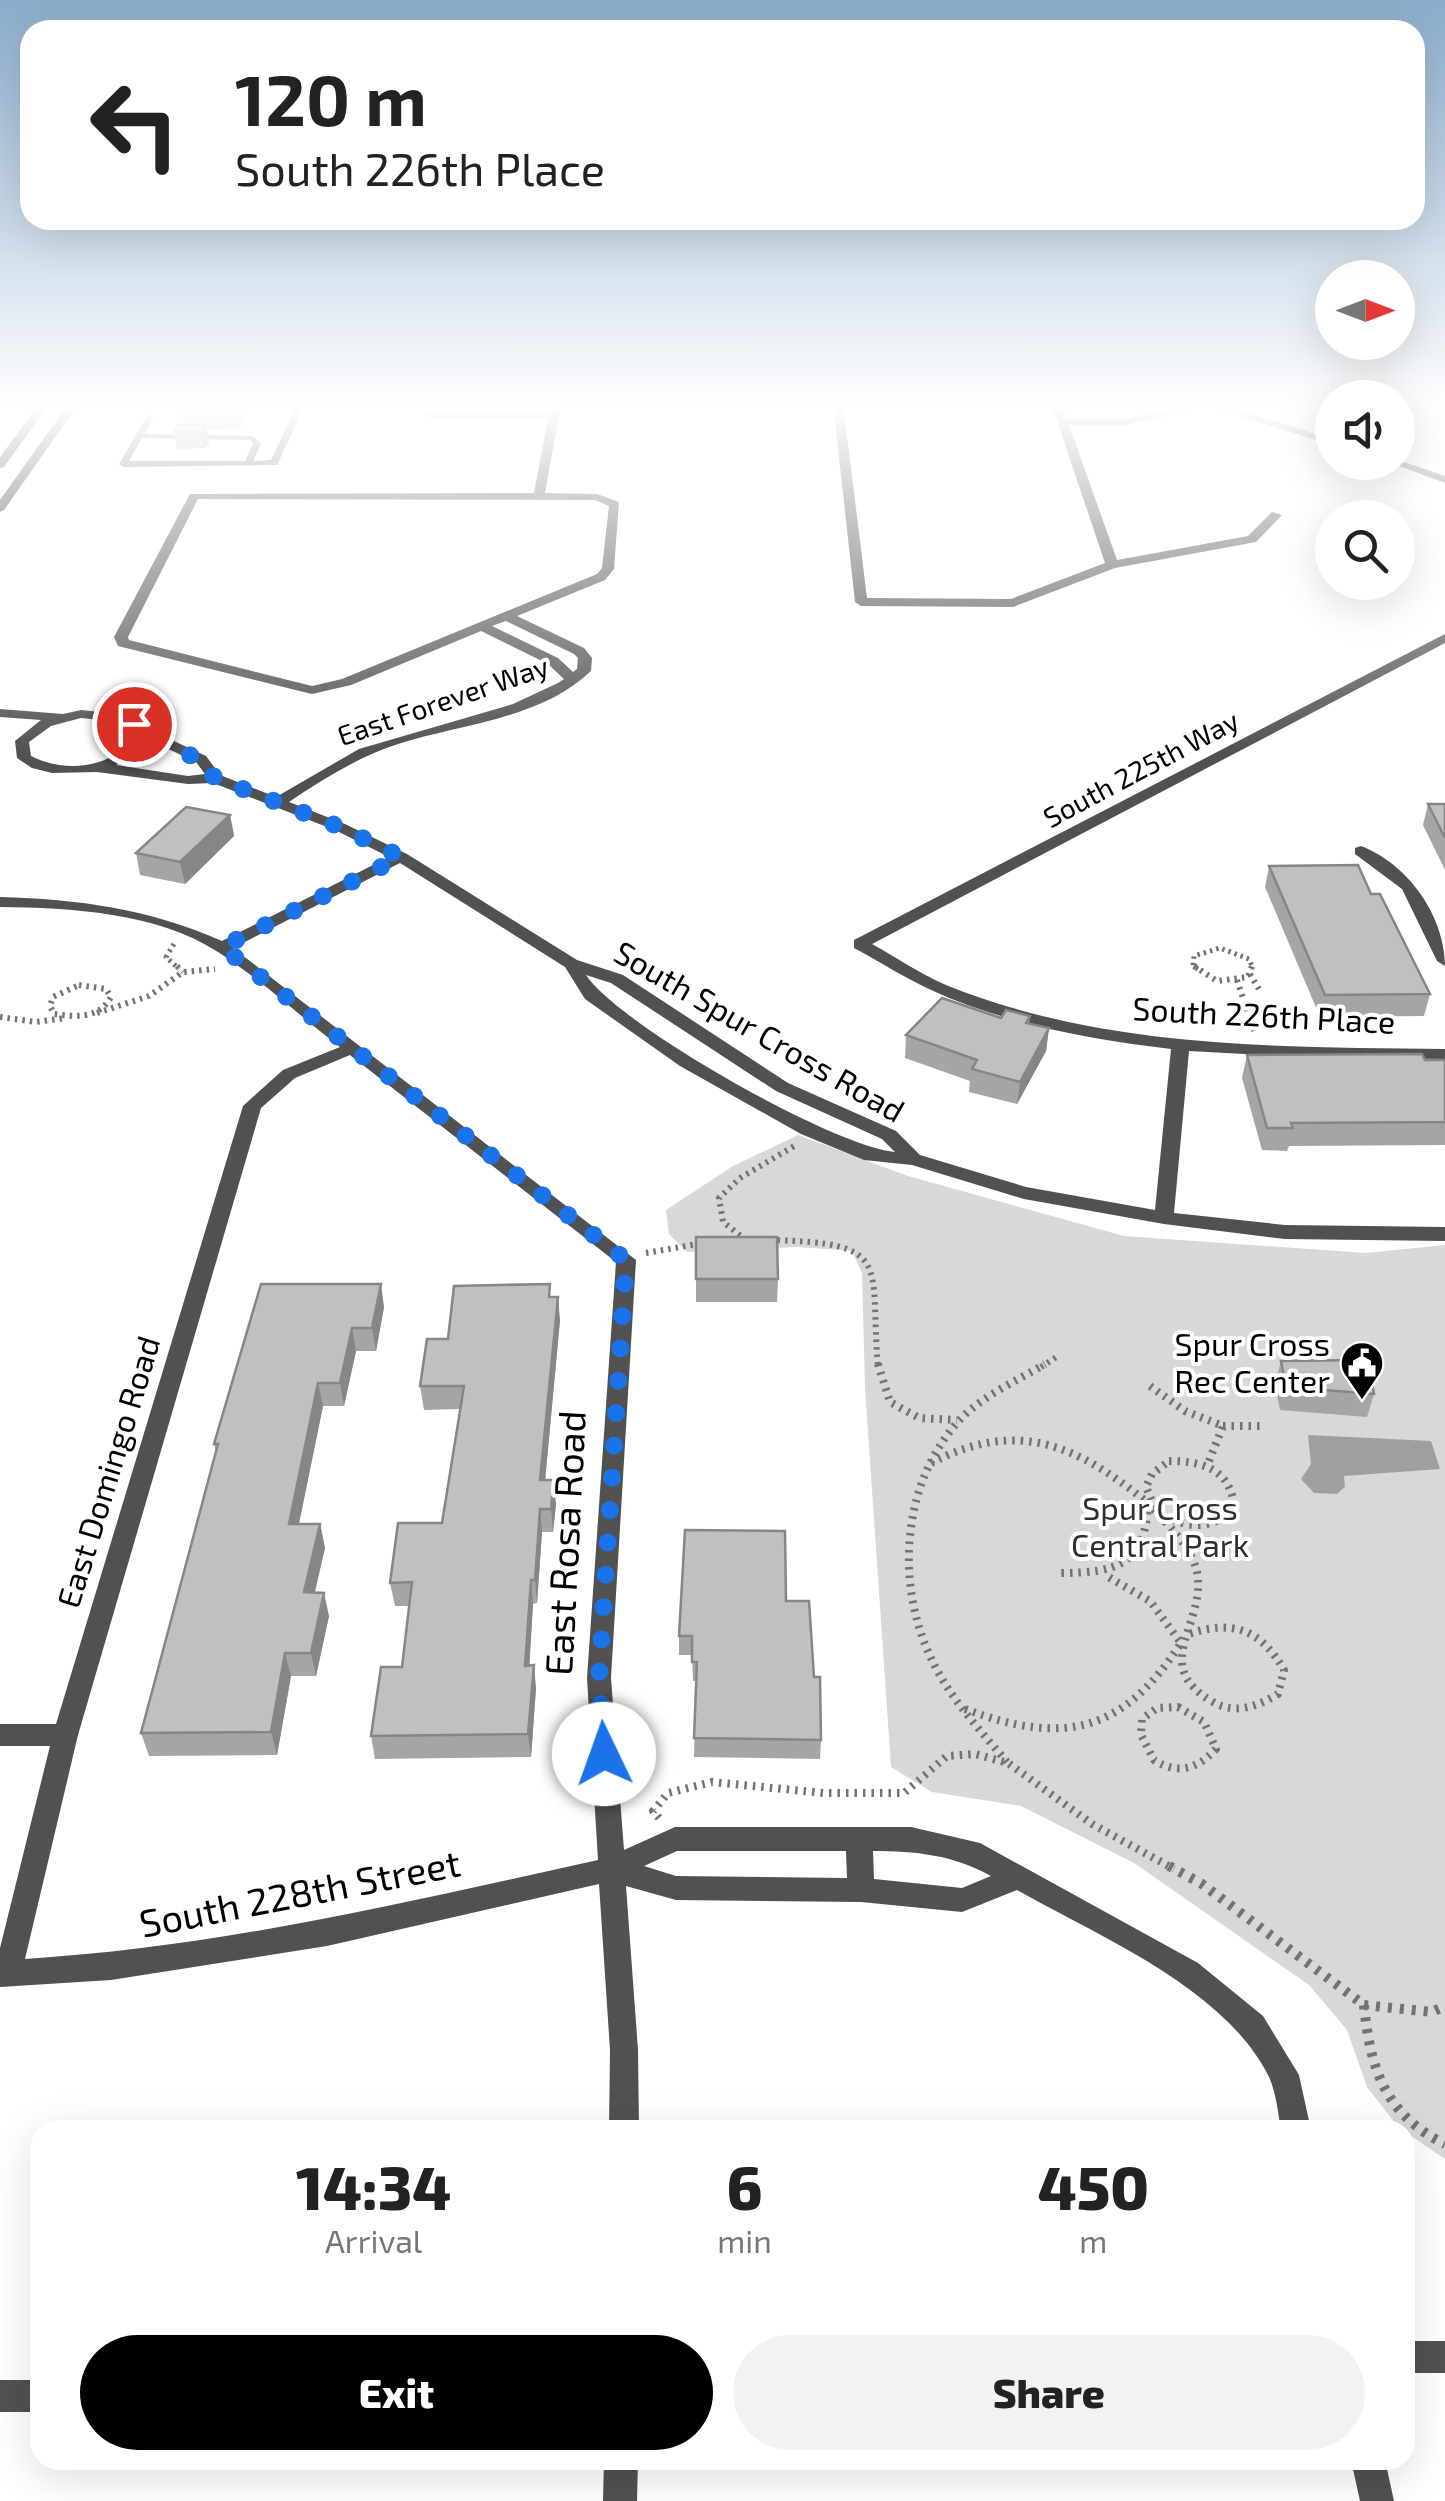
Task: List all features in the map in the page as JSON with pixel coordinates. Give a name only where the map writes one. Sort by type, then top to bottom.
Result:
[{"type":"street","points":[[182,520],[122,636],[123,643],[137,650],[320,690],[507,616]]},
{"type":"street","name":"East Forever Way","points":[[507,616],[607,572],[613,520]]},
{"type":"street","points":[[851,520],[861,602],[1013,603],[1112,565],[1252,539],[1271,520]]},
{"type":"street","points":[[1097,520],[1112,565]]},
{"type":"street","name":"East Forever Way","points":[[278,802],[363,752],[496,716],[558,691],[586,666],[580,651],[507,616]]},
{"type":"street","name":"East Forever Way","points":[[481,626],[553,661],[572,679]]},
{"type":"street","name":"South 225th Way","points":[[860,944],[1445,638]]},
{"type":"street","name":"South Spur Cross Road","points":[[0,713],[112,715],[201,760],[215,778]]},
{"type":"street","points":[[20,750],[31,731],[65,717]]},
{"type":"street","name":"South Spur Cross Road","points":[[96,766],[136,746],[140,730]]},
{"type":"street","name":"South Spur Cross Road","points":[[2,744],[20,750],[32,764],[45,768],[96,766],[188,780],[215,778],[401,857],[571,964],[617,979],[782,1087],[889,1136],[913,1160]]},
{"type":"street","points":[[1361,851],[1409,886],[1441,943],[1445,960]]},
{"type":"street","points":[[222,947],[401,857]]},
{"type":"street","points":[[0,902],[94,905],[149,916],[222,947],[626,1260]]},
{"type":"street","name":"South 226th Place","points":[[860,944],[938,987],[1044,1024],[1180,1047],[1445,1054]]},
{"type":"street","name":"South Spur Cross Road","points":[[571,964],[591,995],[654,1040],[748,1098],[871,1156],[913,1160],[1024,1193],[1164,1218],[1285,1232],[1445,1234]]},
{"type":"street","points":[[1164,1218],[1180,1047]]},
{"type":"street","name":"East Domingo Road","points":[[4,1974],[64,1736],[252,1106],[289,1074],[353,1048]]},
{"type":"street","name":"East Rosa Road","points":[[624,2120],[624,2050],[599,1678],[626,1260]]},
{"type":"street","points":[[0,1736],[64,1736]]},
{"type":"street","name":"South 228th Street","points":[[4,1974],[110,1967],[327,1933],[611,1869],[675,1839],[911,1840],[971,1851],[1188,1972],[1253,2026],[1284,2075],[1294,2120]]},
{"type":"street","points":[[859,1839],[861,1890]]},
{"type":"street","name":"South 228th Street","points":[[611,1869],[676,1888],[861,1890],[962,1900],[1014,1878]]},
{"type":"street","points":[[1415,2357],[1445,2357]]},
{"type":"street","points":[[0,2396],[30,2396]]},
{"type":"street","points":[[620,2501],[621,2470]]},
{"type":"street","points":[[1370,2470],[1377,2501]]},
{"type":"path","points":[[1204,950],[1236,951],[1249,959],[1253,968],[1237,980],[1202,975],[1193,966],[1194,956],[1204,950]]},
{"type":"path","points":[[0,1017],[36,1022],[97,1013],[149,996],[183,972],[206,971],[241,959]]},
{"type":"path","points":[[1250,974],[1260,990]]},
{"type":"path","points":[[1237,980],[1260,1051]]},
{"type":"path","points":[[66,1018],[50,1006],[53,997],[79,985],[106,989],[110,996],[108,1005],[97,1013]]},
{"type":"path","points":[[747,1241],[723,1222],[719,1198],[740,1178],[814,1132]]},
{"type":"path","points":[[729,1242],[832,1239],[851,1245],[867,1258],[876,1285],[878,1364],[890,1402],[919,1418],[958,1420]]},
{"type":"path","points":[[626,1260],[668,1246],[711,1242]]},
{"type":"path","points":[[1008,1763],[964,1708],[928,1652],[911,1588],[912,1518],[930,1463],[958,1420],[1058,1356]]},
{"type":"path","points":[[1150,1386],[1184,1410],[1222,1426],[1265,1426]]},
{"type":"path","points":[[1206,1466],[1222,1426]]},
{"type":"path","points":[[930,1463],[962,1443],[997,1436],[1029,1439],[1104,1467],[1148,1503],[1164,1518],[1187,1527],[1210,1526],[1228,1516],[1234,1500],[1229,1483],[1206,1466],[1169,1461],[1151,1470],[1144,1486],[1148,1503],[1149,1526],[1142,1546],[1104,1574]]},
{"type":"path","points":[[964,1708],[994,1722],[1034,1732],[1068,1730],[1134,1704],[1160,1682],[1188,1634],[1198,1574],[1183,1545],[1148,1503]]},
{"type":"path","points":[[1060,1574],[1104,1574],[1128,1584],[1156,1604],[1181,1643],[1178,1668],[1194,1692],[1210,1701],[1223,1708],[1255,1708],[1278,1694],[1284,1670],[1272,1645],[1245,1628],[1214,1624],[1188,1634]]},
{"type":"path","points":[[1198,1715],[1210,1701]]},
{"type":"path","points":[[1178,1707],[1198,1715],[1213,1731],[1216,1749],[1206,1765],[1187,1772],[1165,1768],[1147,1755],[1138,1737],[1142,1720],[1157,1708],[1178,1707]]},
{"type":"path","points":[[1364,2005],[1432,2012],[1445,2006]]},
{"type":"green space","name":"Spur Cross Central Park","points":[[798,1135],[908,1176],[1124,1236],[1366,1253],[1445,1245],[1445,2159],[1415,2139],[1415,2120],[1393,2120],[1367,2087],[1347,2030],[1309,1985],[1134,1863],[1021,1806],[932,1792],[891,1767],[865,1388],[862,1273],[852,1251],[798,1247],[687,1252],[669,1234],[666,1210],[733,1166]]},
{"type":"shaded area","points":[[1308,1435],[1431,1441],[1440,1469],[1344,1476],[1345,1487],[1337,1494],[1314,1493],[1301,1479],[1311,1464]]},
{"type":"building","points":[[1428,804],[1445,804],[1445,838]]},
{"type":"building","points":[[186,807],[230,815],[180,862],[136,853]]},
{"type":"building","points":[[1358,865],[1371,894],[1380,894],[1430,994],[1325,995],[1269,866]]},
{"type":"building","points":[[942,998],[1001,1018],[1006,1010],[1030,1016],[1026,1023],[1049,1028],[1020,1082],[972,1069],[977,1060],[906,1035]]},
{"type":"building","points":[[1422,1054],[1425,1060],[1445,1060],[1445,1122],[1291,1123],[1293,1128],[1267,1128],[1247,1055]]},
{"type":"building","points":[[696,1237],[777,1237],[778,1279],[696,1279]]},
{"type":"building","points":[[261,1284],[381,1284],[372,1328],[352,1328],[340,1383],[318,1383],[289,1524],[320,1524],[304,1592],[324,1593],[311,1653],[285,1653],[271,1732],[141,1733],[218,1444],[214,1444]]},
{"type":"building","points":[[550,1284],[549,1297],[558,1297],[540,1480],[554,1480],[551,1509],[540,1509],[535,1580],[531,1580],[525,1666],[534,1665],[528,1734],[371,1736],[381,1667],[402,1667],[412,1582],[390,1583],[398,1523],[442,1523],[464,1386],[420,1386],[427,1339],[448,1339],[454,1286]]},
{"type":"building","points":[[1365,1360],[1374,1394],[1286,1387],[1281,1361]]},
{"type":"building","points":[[685,1530],[785,1531],[786,1601],[809,1601],[814,1677],[820,1677],[821,1740],[694,1738],[697,1662],[692,1662],[692,1636],[679,1636]]},
{"type":"place","name":"Spur Cross Rec Center","points":[[1362,1401]]},
{"type":"route","points":[[134,724],[155,740],[201,760],[215,778],[340,827],[401,857],[222,947],[255,968],[626,1260],[599,1678],[604,1754]]}]
